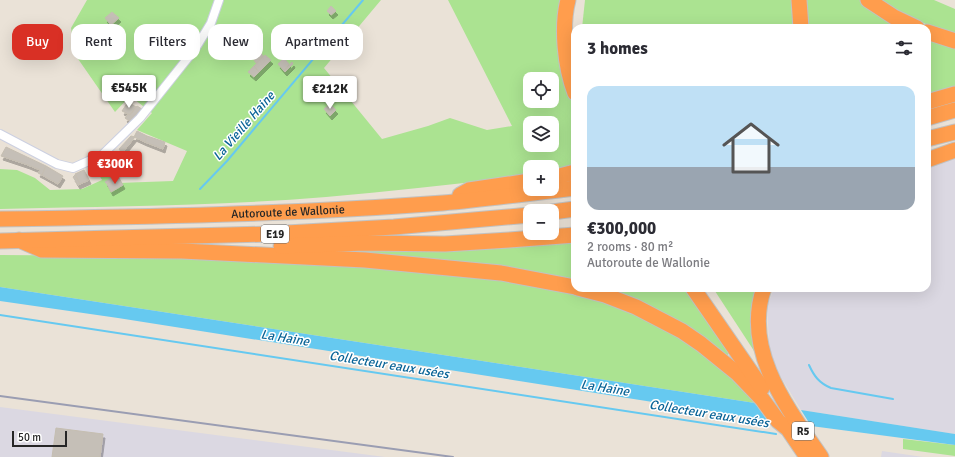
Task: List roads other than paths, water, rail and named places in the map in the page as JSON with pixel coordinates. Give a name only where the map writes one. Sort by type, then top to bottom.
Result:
[{"type":"highway","points":[[568,0],[565,24],[568,64],[571,79]]},
{"type":"highway","points":[[575,24],[578,0]]},
{"type":"highway","points":[[799,0],[801,24]]},
{"type":"highway","points":[[868,0],[894,17],[909,24]]},
{"type":"highway","points":[[931,33],[955,41]]},
{"type":"highway","points":[[931,101],[955,94]]},
{"type":"highway","points":[[931,117],[955,110]]},
{"type":"highway","points":[[931,138],[955,132]]},
{"type":"highway","points":[[931,153],[955,146]]},
{"type":"highway","points":[[931,159],[955,150]]},
{"type":"highway","points":[[559,176],[571,174]]},
{"type":"highway","points":[[445,202],[469,190],[523,182]]},
{"type":"highway","name":"Autoroute de Wallonie","points":[[0,220],[256,213],[445,202],[571,188]]},
{"type":"highway","points":[[559,211],[571,210]]},
{"type":"highway","name":"Autoroute de Wallonie","points":[[0,241],[269,234],[394,227],[523,216]]},
{"type":"highway","points":[[182,251],[218,248],[365,243],[445,244],[571,235]]},
{"type":"highway","points":[[20,240],[42,250],[182,251],[365,260],[463,268],[537,279],[571,287]]},
{"type":"highway","points":[[593,292],[605,295],[636,307],[682,331],[701,344],[738,374],[762,399],[778,421],[788,429]]},
{"type":"highway","points":[[696,292],[785,422],[788,429]]},
{"type":"highway","points":[[706,292],[776,396],[785,405]]},
{"type":"highway","points":[[763,292],[760,303],[759,318],[760,335],[765,363],[785,405]]},
{"type":"highway","name":"R5","points":[[785,405],[821,457]]},
{"type":"highway","name":"R5","points":[[788,429],[807,457]]},
{"type":"street","points":[[0,134],[57,164],[73,168],[102,155],[140,118],[195,49],[211,23],[219,0]]},
{"type":"water","name":"La Haine","points":[[0,287],[755,403],[767,420],[118,318],[0,301]]},
{"type":"water","points":[[801,410],[955,434],[955,445],[811,426]]},
{"type":"waterway","name":"La Vieille Haine","points":[[200,189],[227,161],[363,0]]},
{"type":"waterway","name":"Collecteur eaux usées","points":[[0,315],[776,434]]},
{"type":"waterway","points":[[809,365],[817,379],[831,388],[893,399]]},
{"type":"railway","points":[[0,396],[453,457]]}]
